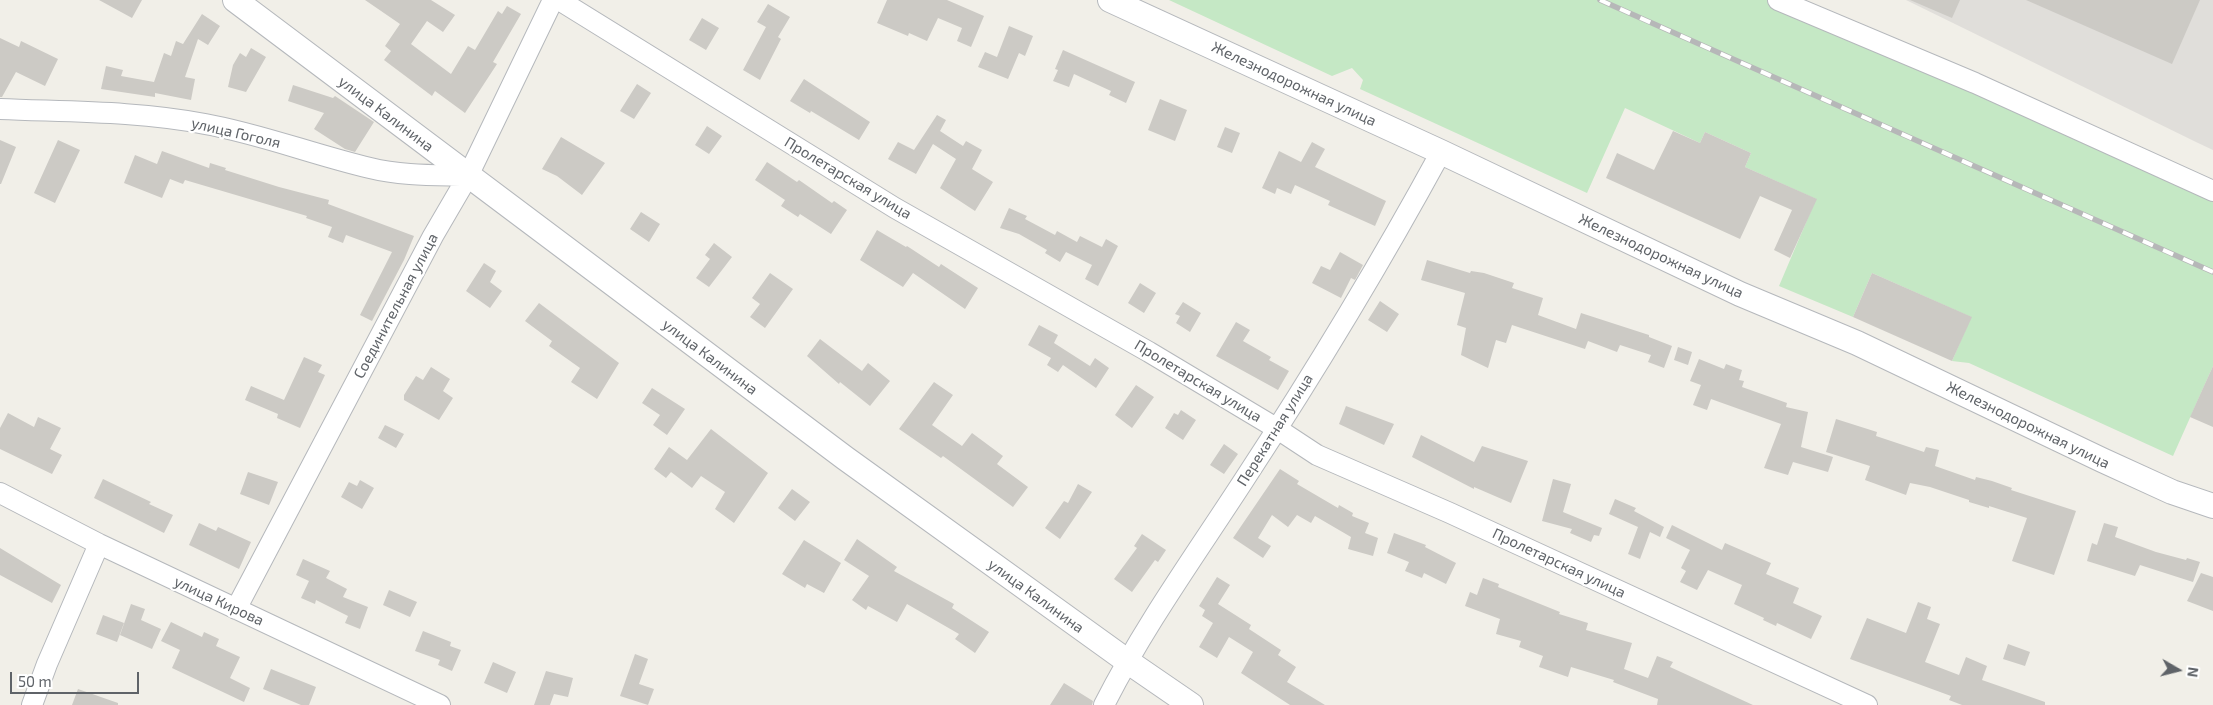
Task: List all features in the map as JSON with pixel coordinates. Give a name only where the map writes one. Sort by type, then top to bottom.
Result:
[{"type":"street","name":"улица Калинина","points":[[235,0],[845,458],[1126,661],[1191,705]]},
{"type":"street","name":"Соединительная улица","points":[[236,610],[433,236],[468,176],[553,0]]},
{"type":"street","name":"Пролетарская улица","points":[[559,0],[895,208],[1149,352],[1318,455],[1450,513],[1867,705]]},
{"type":"street","name":"Железнодорожная улица","points":[[1110,0],[1441,152],[1740,294],[1857,343],[2172,492],[2213,506]]},
{"type":"street","points":[[1778,0],[1975,83],[2213,191]]},
{"type":"street","name":"улица Гоголя","points":[[0,109],[140,115],[204,123],[371,168],[415,174],[468,176]]},
{"type":"street","name":"Перекатная улица","points":[[1104,705],[1126,661],[1389,248],[1441,152]]},
{"type":"street","name":"улица Кирова","points":[[0,493],[99,544],[440,705]]},
{"type":"street","points":[[32,705],[47,664],[99,544]]},
{"type":"shaded area","points":[[1906,0],[2213,0],[2213,150],[2196,142]]},
{"type":"green space","points":[[1169,0],[1778,0],[2213,191],[2213,366],[2173,456],[1969,363],[1952,361],[1971,317],[1872,273],[1853,317],[1779,286],[1816,199],[1745,167],[1751,153],[1705,132],[1700,143],[1625,108],[1587,193],[1360,89],[1363,80],[1352,68],[1332,76]]},
{"type":"building","points":[[99,0],[142,0],[132,18]]},
{"type":"building","points":[[365,0],[431,0],[455,15],[443,32],[427,21],[411,44],[451,74],[468,46],[475,50],[498,11],[502,14],[507,6],[521,14],[493,62],[497,64],[465,113],[435,91],[432,96],[384,60],[391,51],[385,46],[400,24]]},
{"type":"building","points":[[887,0],[947,0],[984,16],[971,47],[957,41],[962,28],[938,18],[927,41],[909,33],[908,36],[877,23]]},
{"type":"building","points":[[1910,0],[1960,0],[1952,18]]},
{"type":"building","points":[[2026,0],[2200,0],[2172,64]]},
{"type":"building","points":[[768,4],[790,17],[778,37],[781,39],[760,80],[743,70],[766,27],[757,22]]},
{"type":"building","points":[[202,14],[220,26],[208,45],[198,39],[185,77],[195,79],[191,100],[155,93],[155,97],[101,89],[106,66],[123,70],[121,76],[154,82],[164,53],[171,56],[176,41],[183,44]]},
{"type":"building","points":[[702,18],[719,28],[706,50],[689,40]]},
{"type":"building","points":[[1009,26],[1033,36],[1025,56],[1019,53],[1008,79],[978,67],[985,52],[997,57]]},
{"type":"building","points":[[0,38],[19,47],[21,41],[58,59],[45,86],[16,72],[2,97],[0,97]]},
{"type":"building","points":[[251,48],[266,57],[246,92],[228,87],[233,65],[240,53],[246,57]]},
{"type":"building","points":[[1063,50],[1135,82],[1126,103],[1109,95],[1111,91],[1074,74],[1069,87],[1053,81],[1058,70],[1055,69]]},
{"type":"building","points":[[804,79],[870,122],[859,140],[811,111],[810,113],[790,101]]},
{"type":"building","points":[[637,84],[651,93],[634,119],[620,111]]},
{"type":"building","points":[[293,85],[333,98],[335,96],[374,122],[355,152],[345,149],[314,129],[324,113],[288,101]]},
{"type":"building","points":[[1160,99],[1187,110],[1175,141],[1148,130]]},
{"type":"building","points":[[937,115],[946,120],[940,131],[963,146],[966,141],[982,150],[972,169],[993,182],[975,211],[940,188],[956,159],[933,144],[916,174],[888,159],[898,142],[914,150]]},
{"type":"building","points":[[707,126],[722,136],[709,154],[695,145]]},
{"type":"building","points":[[1225,127],[1240,133],[1232,153],[1217,147]]},
{"type":"building","points":[[1673,131],[1700,143],[1705,132],[1751,153],[1745,167],[1817,199],[1790,258],[1774,250],[1792,210],[1760,196],[1740,239],[1606,178],[1617,153],[1654,170]]},
{"type":"building","points":[[561,137],[605,163],[582,195],[557,176],[542,169]]},
{"type":"building","points":[[0,140],[16,147],[1,184],[0,184]]},
{"type":"building","points":[[58,140],[80,150],[55,203],[34,193]]},
{"type":"building","points":[[1312,142],[1325,149],[1315,167],[1386,201],[1375,226],[1328,205],[1330,201],[1295,185],[1291,194],[1277,188],[1275,194],[1262,188],[1279,151],[1301,162]]},
{"type":"building","points":[[162,151],[209,168],[210,163],[226,168],[225,170],[279,187],[329,200],[328,204],[414,236],[404,260],[372,321],[360,315],[392,252],[346,235],[343,243],[328,237],[332,227],[306,218],[307,216],[185,180],[183,184],[170,179],[162,198],[124,183],[135,155],[157,164]]},
{"type":"building","points":[[767,162],[797,182],[799,180],[832,203],[834,201],[847,210],[831,234],[800,214],[798,217],[781,206],[785,200],[755,180]]},
{"type":"building","points":[[1009,208],[1027,216],[1025,219],[1055,235],[1057,231],[1077,242],[1080,236],[1102,247],[1106,239],[1118,246],[1098,286],[1085,279],[1092,265],[1066,252],[1060,262],[1045,253],[1047,250],[1019,234],[1000,228]]},
{"type":"building","points":[[641,212],[660,224],[649,242],[630,229]]},
{"type":"building","points":[[877,230],[907,246],[939,267],[941,264],[978,288],[965,309],[913,273],[903,287],[860,260]]},
{"type":"building","points":[[714,243],[732,257],[709,287],[696,278],[710,259],[705,255]]},
{"type":"building","points":[[1340,252],[1363,265],[1355,280],[1351,278],[1341,298],[1312,283],[1321,266],[1330,270]]},
{"type":"building","points":[[1427,260],[1470,273],[1471,271],[1484,273],[1514,283],[1512,288],[1543,298],[1538,315],[1576,329],[1581,313],[1649,335],[1649,337],[1672,346],[1664,368],[1648,362],[1651,355],[1620,345],[1617,352],[1588,341],[1585,349],[1512,325],[1506,343],[1496,340],[1488,368],[1461,355],[1466,328],[1457,325],[1465,293],[1421,280]]},
{"type":"building","points":[[484,263],[496,271],[490,282],[502,291],[490,308],[466,291]]},
{"type":"building","points":[[770,273],[793,289],[765,328],[750,317],[760,304],[752,298]]},
{"type":"building","points":[[1872,273],[1972,317],[1952,361],[1853,317]]},
{"type":"building","points":[[1140,283],[1156,293],[1144,313],[1128,303]]},
{"type":"building","points":[[1380,301],[1399,314],[1387,332],[1368,320]]},
{"type":"building","points":[[1183,302],[1201,313],[1190,332],[1176,323],[1180,316],[1175,314]]},
{"type":"building","points":[[539,303],[619,363],[597,399],[571,382],[580,368],[549,346],[552,341],[525,321]]},
{"type":"building","points":[[1236,322],[1250,330],[1243,341],[1271,357],[1269,360],[1289,371],[1278,390],[1216,356]]},
{"type":"building","points":[[1039,325],[1058,335],[1054,343],[1090,366],[1095,358],[1109,368],[1096,388],[1063,365],[1058,372],[1047,365],[1051,358],[1028,345]]},
{"type":"building","points":[[820,339],[862,371],[868,363],[890,381],[870,406],[840,382],[839,384],[807,356]]},
{"type":"building","points":[[1678,347],[1692,352],[1688,365],[1674,360]]},
{"type":"building","points":[[304,357],[322,365],[318,372],[325,375],[300,428],[277,418],[278,414],[245,400],[251,386],[284,400]]},
{"type":"building","points":[[1699,359],[1724,369],[1726,364],[1742,370],[1739,380],[1744,381],[1742,387],[1787,403],[1786,407],[1808,412],[1801,447],[1833,457],[1828,472],[1793,462],[1788,475],[1764,468],[1781,424],[1711,399],[1707,410],[1693,405],[1701,385],[1690,381]]},
{"type":"building","points":[[2213,366],[2213,427],[2190,417]]},
{"type":"building","points":[[431,367],[450,379],[443,391],[453,398],[439,420],[404,400],[404,395],[416,376],[423,380]]},
{"type":"building","points":[[934,382],[953,395],[932,425],[962,446],[972,433],[1003,456],[997,464],[1028,487],[1013,507],[943,456],[941,458],[899,429]]},
{"type":"building","points":[[1136,385],[1154,397],[1132,428],[1115,415]]},
{"type":"building","points":[[652,388],[685,409],[667,435],[653,425],[660,415],[642,403]]},
{"type":"building","points":[[1346,406],[1394,424],[1384,445],[1339,424]]},
{"type":"building","points":[[1181,410],[1196,420],[1183,440],[1165,428],[1174,413],[1178,415]]},
{"type":"building","points":[[8,413],[34,427],[38,417],[61,428],[50,449],[62,455],[52,474],[0,449],[0,428]]},
{"type":"building","points":[[1836,419],[1877,432],[1876,436],[1924,452],[1926,447],[1939,450],[1935,466],[1975,480],[1976,477],[1992,481],[2012,488],[2011,490],[2076,511],[2054,575],[2012,561],[2027,518],[1969,502],[1969,500],[1930,487],[1910,483],[1906,495],[1865,480],[1870,466],[1826,452]]},
{"type":"building","points":[[385,425],[404,434],[396,448],[378,438]]},
{"type":"building","points":[[711,429],[768,473],[734,523],[715,509],[725,492],[701,476],[692,488],[671,472],[666,478],[654,469],[669,447],[687,460]]},
{"type":"building","points":[[1421,435],[1474,462],[1482,446],[1528,461],[1511,503],[1474,487],[1474,489],[1412,457]]},
{"type":"building","points":[[1224,444],[1238,454],[1224,474],[1210,465]]},
{"type":"building","points":[[1280,469],[1299,481],[1297,484],[1338,508],[1339,505],[1353,513],[1352,516],[1369,523],[1365,533],[1378,538],[1373,556],[1348,549],[1351,537],[1315,516],[1311,523],[1297,515],[1288,527],[1272,515],[1258,538],[1271,546],[1263,558],[1233,538]]},
{"type":"building","points":[[248,472],[278,482],[269,505],[240,494]]},
{"type":"building","points":[[103,479],[173,515],[164,533],[94,498]]},
{"type":"building","points":[[1553,479],[1571,484],[1563,512],[1602,528],[1599,536],[1594,535],[1591,542],[1570,533],[1572,529],[1542,521]]},
{"type":"building","points":[[360,480],[374,488],[362,509],[341,497],[349,482],[357,486]]},
{"type":"building","points":[[1078,484],[1092,492],[1060,539],[1045,528],[1064,501],[1068,503]]},
{"type":"building","points":[[792,489],[810,502],[795,521],[778,508]]},
{"type":"building","points":[[1615,499],[1636,508],[1634,511],[1664,527],[1660,537],[1650,532],[1640,559],[1628,554],[1638,527],[1609,514]]},
{"type":"building","points":[[199,523],[216,531],[218,527],[251,542],[239,569],[189,545]]},
{"type":"building","points":[[2104,523],[2118,527],[2115,537],[2156,552],[2200,562],[2193,582],[2140,565],[2135,576],[2087,561],[2092,543],[2097,545]]},
{"type":"building","points":[[1672,525],[1722,550],[1725,543],[1771,563],[1766,574],[1799,588],[1793,603],[1822,616],[1811,639],[1777,623],[1776,626],[1763,620],[1764,618],[1734,604],[1742,585],[1708,570],[1697,590],[1680,582],[1686,571],[1681,568],[1690,550],[1666,538]]},
{"type":"building","points":[[1394,533],[1426,545],[1425,547],[1456,563],[1446,584],[1424,573],[1422,578],[1405,571],[1409,562],[1387,553]]},
{"type":"building","points":[[1142,534],[1166,550],[1158,562],[1155,560],[1132,592],[1114,579],[1137,548],[1134,546]]},
{"type":"building","points":[[857,539],[897,567],[894,571],[954,604],[952,608],[989,632],[975,653],[955,639],[959,634],[907,604],[897,622],[868,606],[866,610],[852,600],[869,576],[844,560]]},
{"type":"building","points":[[804,540],[841,563],[824,593],[807,584],[805,588],[782,574]]},
{"type":"building","points":[[0,548],[61,585],[52,603],[0,575]]},
{"type":"building","points":[[303,559],[330,571],[326,578],[347,589],[343,597],[368,607],[360,629],[345,623],[348,616],[316,600],[315,604],[301,598],[309,581],[296,575]]},
{"type":"building","points":[[2201,573],[2213,577],[2213,611],[2187,601]]},
{"type":"building","points":[[1217,577],[1230,585],[1218,604],[1251,625],[1249,629],[1281,650],[1278,655],[1296,667],[1287,682],[1325,705],[1290,705],[1241,673],[1253,652],[1229,637],[1217,658],[1199,647],[1213,623],[1202,616],[1205,610],[1199,606]]},
{"type":"building","points":[[1483,578],[1499,584],[1498,587],[1560,612],[1559,614],[1588,623],[1586,630],[1632,643],[1624,669],[1648,678],[1657,656],[1673,662],[1670,667],[1753,705],[1657,705],[1658,699],[1613,682],[1614,680],[1571,667],[1568,677],[1539,667],[1543,656],[1519,647],[1521,641],[1496,634],[1500,619],[1465,606],[1470,592],[1477,595]]},
{"type":"building","points":[[389,590],[417,602],[410,617],[383,605]]},
{"type":"building","points":[[1918,602],[1931,607],[1927,619],[1940,624],[1925,662],[1959,675],[1966,657],[1987,666],[1982,680],[2045,702],[2045,705],[1962,705],[1949,700],[1951,696],[1850,659],[1867,618],[1906,633]]},
{"type":"building","points":[[131,604],[145,609],[141,620],[161,629],[152,649],[120,635]]},
{"type":"building","points":[[103,615],[124,623],[117,642],[96,634]]},
{"type":"building","points":[[171,622],[202,637],[204,632],[219,639],[216,646],[240,657],[230,678],[250,688],[244,702],[172,668],[180,650],[161,641]]},
{"type":"building","points":[[423,631],[451,642],[450,646],[461,650],[452,671],[438,665],[440,660],[415,651]]},
{"type":"building","points":[[2008,644],[2030,652],[2025,666],[2003,659]]},
{"type":"building","points":[[635,654],[648,659],[639,684],[654,689],[648,705],[620,696]]},
{"type":"building","points":[[493,662],[516,672],[507,693],[484,683]]},
{"type":"building","points":[[271,669],[316,687],[309,705],[301,705],[263,689]]},
{"type":"building","points":[[546,671],[573,678],[568,697],[554,694],[550,705],[534,705]]},
{"type":"building","points":[[1064,683],[1093,701],[1092,705],[1050,705]]},
{"type":"building","points":[[78,689],[118,703],[118,705],[72,705]]},
{"type":"railway","points":[[1600,0],[2213,272]]}]
